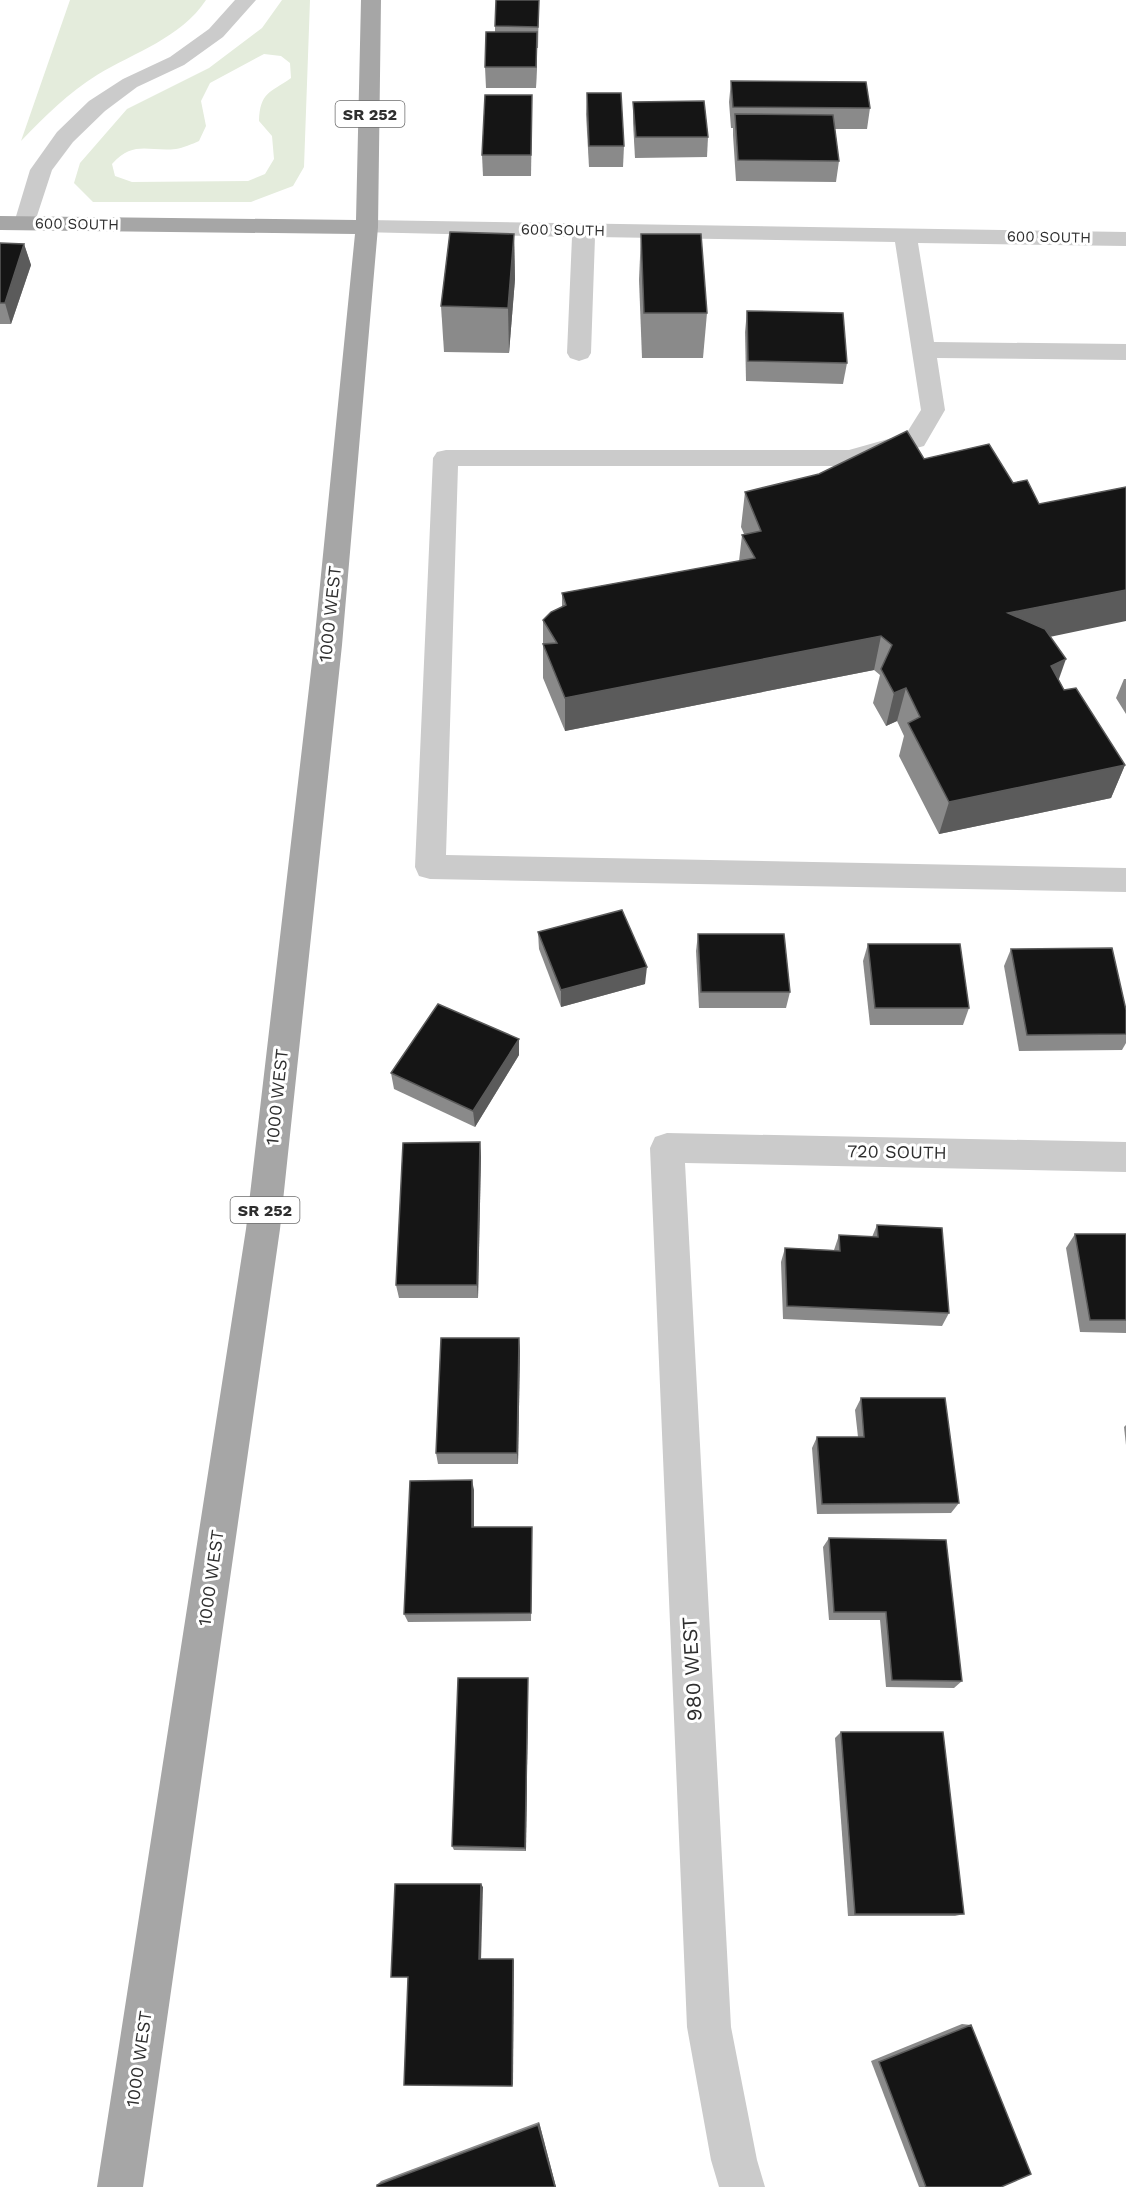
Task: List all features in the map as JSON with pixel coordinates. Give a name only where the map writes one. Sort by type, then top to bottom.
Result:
[{"type":"main road","name":"1000 WEST","points":[[120,2187],[263,1229],[326,657],[367,227],[371,0]]},
{"type":"main road","name":"600 SOUTH","points":[[0,223],[367,227]]},
{"type":"street","points":[[26,223],[41,170],[64,137],[97,106],[122,89],[177,61],[216,33],[246,0]]},
{"type":"street","name":"600 SOUTH","points":[[367,227],[1126,239]]},
{"type":"street","points":[[579,353],[584,230]]},
{"type":"street","points":[[905,234],[933,410],[915,440],[849,459],[446,459],[430,867],[1126,880]]},
{"type":"street","points":[[923,350],[1126,352]]},
{"type":"street","name":"720 SOUTH","points":[[667,1148],[1126,1157]]},
{"type":"street","name":"980 WEST","points":[[667,1148],[709,2027],[734,2160],[742,2187]]},
{"type":"green space","points":[[70,0],[206,0],[184,25],[171,34],[76,89],[21,141]]},
{"type":"green space","points":[[282,0],[310,0],[304,167],[293,186],[251,202],[93,202],[74,183],[80,163],[127,109],[209,68],[262,28]],"holes":[[[264,54],[281,56],[290,63],[291,78],[268,94],[261,104],[260,111],[259,121],[272,136],[274,159],[265,174],[248,181],[132,182],[115,176],[112,164],[127,152],[135,149],[176,149],[199,141],[206,126],[201,101],[210,83]]]},
{"type":"building","points":[[496,0],[539,0],[538,27],[495,26]]},
{"type":"building","points":[[486,32],[537,32],[536,67],[485,67]]},
{"type":"building","points":[[731,81],[866,82],[870,108],[733,107]]},
{"type":"building","points":[[587,93],[621,93],[624,146],[589,146]]},
{"type":"building","points":[[485,95],[532,95],[531,155],[482,155]]},
{"type":"building","points":[[704,101],[708,137],[636,137],[633,102]]},
{"type":"building","points":[[735,114],[833,115],[839,161],[738,160]]},
{"type":"building","points":[[450,232],[514,234],[508,308],[441,306]]},
{"type":"building","points":[[641,234],[701,234],[707,313],[644,313]]},
{"type":"building","points":[[0,243],[24,244],[5,303],[0,303]]},
{"type":"building","points":[[747,311],[843,313],[847,363],[748,361]]},
{"type":"building","points":[[907,431],[924,459],[989,444],[1013,483],[1027,480],[1039,504],[1126,487],[1126,590],[1008,613],[1045,629],[1066,659],[1051,666],[1064,690],[1076,688],[1125,765],[949,802],[908,723],[920,717],[906,688],[894,693],[881,669],[892,645],[881,636],[565,698],[543,644],[557,643],[543,620],[551,612],[566,605],[562,593],[755,558],[742,535],[761,531],[745,492],[819,474]]},
{"type":"building","points":[[622,910],[647,967],[561,990],[538,932]]},
{"type":"building","points":[[698,934],[784,934],[790,992],[701,992]]},
{"type":"building","points":[[868,944],[960,944],[969,1008],[875,1008]]},
{"type":"building","points":[[1112,948],[1126,1010],[1126,1034],[1027,1035],[1011,949]]},
{"type":"building","points":[[438,1004],[519,1039],[473,1111],[391,1073]]},
{"type":"building","points":[[480,1142],[477,1285],[396,1285],[403,1143]]},
{"type":"building","points":[[877,1225],[942,1228],[949,1313],[787,1306],[785,1248],[840,1251],[839,1235],[878,1237]]},
{"type":"building","points":[[1075,1234],[1126,1234],[1126,1320],[1090,1320]]},
{"type":"building","points":[[441,1338],[519,1338],[517,1453],[436,1453]]},
{"type":"building","points":[[861,1398],[945,1398],[959,1503],[822,1504],[817,1437],[864,1437]]},
{"type":"building","points":[[472,1480],[472,1527],[532,1527],[531,1613],[404,1614],[410,1481]]},
{"type":"building","points":[[829,1538],[946,1540],[962,1681],[892,1680],[886,1612],[834,1612]]},
{"type":"building","points":[[458,1678],[528,1678],[525,1848],[452,1846]]},
{"type":"building","points":[[841,1732],[943,1732],[964,1914],[855,1914]]},
{"type":"building","points":[[395,1884],[481,1884],[479,1959],[513,1959],[512,2086],[404,2085],[408,1977],[391,1977]]},
{"type":"building","points":[[971,2025],[1031,2174],[1001,2187],[926,2187],[879,2062]]},
{"type":"building","points":[[538,2125],[555,2187],[377,2187],[377,2185]]}]
